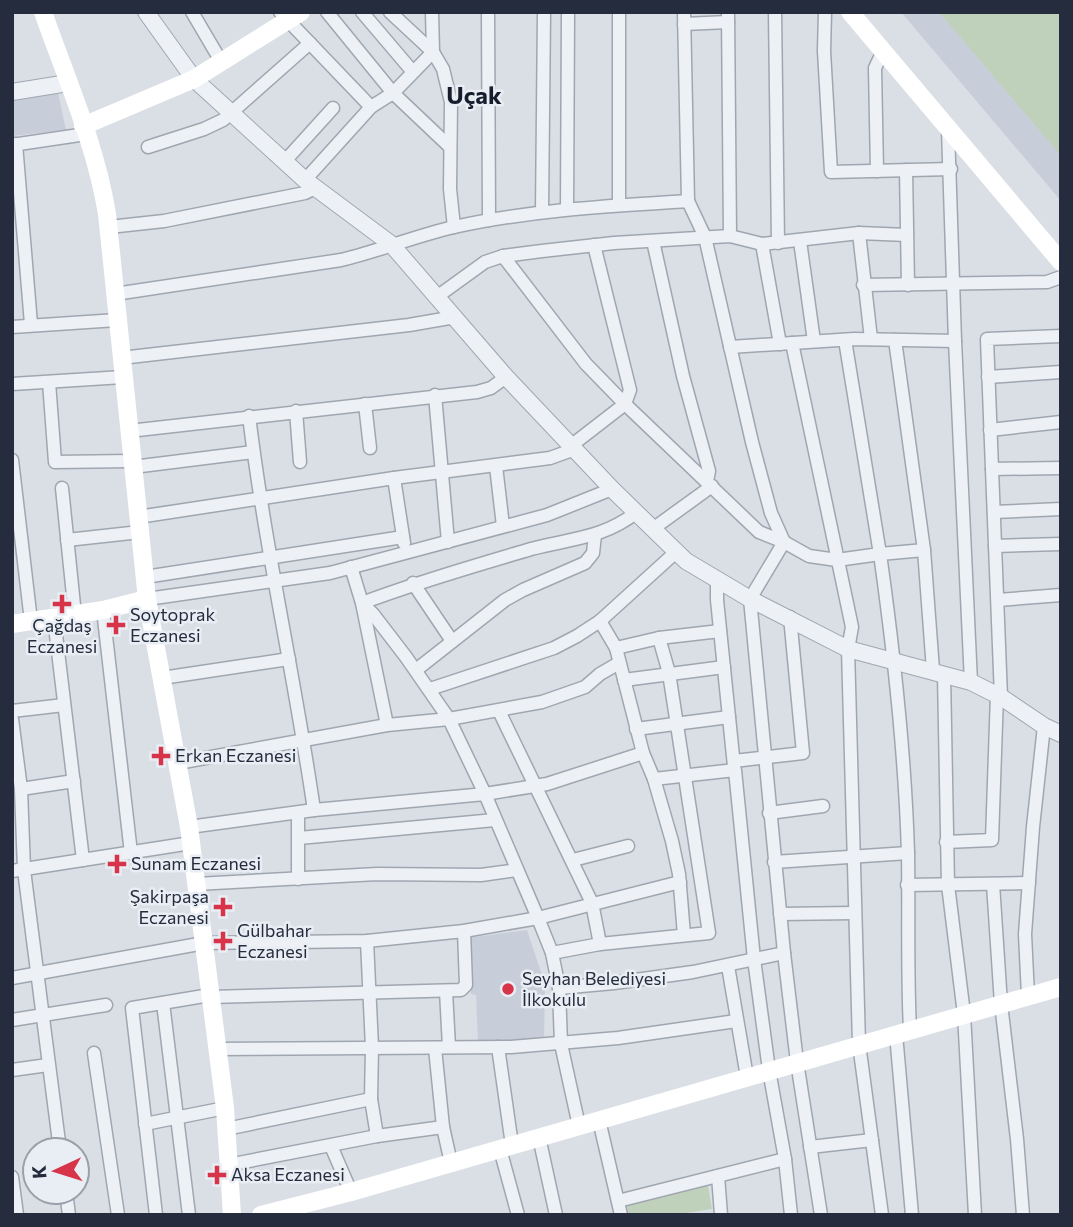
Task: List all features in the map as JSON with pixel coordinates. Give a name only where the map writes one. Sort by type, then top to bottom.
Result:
[{"type":"main road","points":[[43,12],[103,190],[109,227],[147,599],[178,763],[197,884],[225,1108],[232,1215]]},
{"type":"main road","points":[[850,12],[1061,262]]},
{"type":"main road","points":[[84,130],[194,79],[222,63],[290,15]]},
{"type":"main road","points":[[12,624],[103,610],[147,599]]},
{"type":"main road","points":[[261,1215],[351,1192],[1061,987]]},
{"type":"street","points":[[146,12],[194,79],[310,184],[391,244],[506,377],[676,552],[717,580],[848,649],[971,682],[1061,734]]},
{"type":"street","points":[[192,12],[222,63]]},
{"type":"street","points":[[327,12],[393,93],[450,147]]},
{"type":"street","points":[[362,12],[413,72]]},
{"type":"street","points":[[390,12],[433,52],[443,69],[451,102],[450,189],[454,227]]},
{"type":"street","points":[[109,227],[164,221],[305,193],[371,107],[393,93],[433,52],[432,12]]},
{"type":"street","points":[[488,12],[489,220]]},
{"type":"street","points":[[542,211],[544,12]]},
{"type":"street","points":[[566,209],[568,12]]},
{"type":"street","points":[[619,12],[620,205]]},
{"type":"street","points":[[775,12],[778,243]]},
{"type":"street","points":[[825,12],[824,51],[831,172],[951,169]]},
{"type":"street","points":[[290,15],[310,43],[371,107]]},
{"type":"street","points":[[730,236],[728,17],[684,18],[688,201],[705,237],[771,513],[784,542]]},
{"type":"street","points":[[148,147],[214,125],[310,43]]},
{"type":"street","points":[[877,171],[875,68],[883,51]]},
{"type":"street","points":[[12,92],[68,83]]},
{"type":"street","points":[[285,161],[333,108]]},
{"type":"street","points":[[948,129],[971,682]]},
{"type":"street","points":[[31,324],[14,145],[84,130]]},
{"type":"street","points":[[906,170],[908,285]]},
{"type":"street","points":[[115,294],[341,260],[454,227],[542,211],[688,201]]},
{"type":"street","points":[[438,296],[485,262],[503,256],[594,245],[705,237],[730,236],[762,244],[859,233],[907,235]]},
{"type":"street","points":[[859,233],[871,339]]},
{"type":"street","points":[[653,241],[683,376],[709,471],[709,483]]},
{"type":"street","points":[[800,241],[814,341]]},
{"type":"street","points":[[762,244],[852,627],[848,649],[859,1044],[882,1215]]},
{"type":"street","points":[[67,540],[260,499],[550,458],[574,447],[625,404],[630,390],[594,245]]},
{"type":"street","points":[[503,256],[586,364],[709,483],[729,506],[759,532],[809,556],[837,560],[924,550]]},
{"type":"street","points":[[863,285],[1047,282],[1061,277]]},
{"type":"street","points":[[121,358],[397,327],[455,317]]},
{"type":"street","points":[[12,327],[117,320]]},
{"type":"street","points":[[946,842],[992,840],[999,696],[998,600],[987,339],[1061,336]]},
{"type":"street","points":[[730,347],[871,339],[955,341]]},
{"type":"street","points":[[845,340],[895,661],[908,853],[903,1032],[912,1215]]},
{"type":"street","points":[[895,340],[938,672],[948,885],[964,1014],[975,1215]]},
{"type":"street","points":[[988,377],[1061,372]]},
{"type":"street","points":[[12,384],[123,377]]},
{"type":"street","points":[[129,431],[484,390],[506,377]]},
{"type":"street","points":[[49,382],[55,462],[132,464],[253,452]]},
{"type":"street","points":[[435,395],[448,542]]},
{"type":"street","points":[[365,404],[370,448]]},
{"type":"street","points":[[296,411],[299,462]]},
{"type":"street","points":[[249,416],[260,499],[314,810]]},
{"type":"street","points":[[990,430],[1061,422]]},
{"type":"street","points":[[12,460],[14,502],[32,621]]},
{"type":"street","points":[[496,466],[503,526]]},
{"type":"street","points":[[992,469],[1061,468]]},
{"type":"street","points":[[394,478],[405,554]]},
{"type":"street","points":[[654,528],[709,483]]},
{"type":"street","points":[[62,488],[75,615]]},
{"type":"street","points":[[147,599],[351,567],[547,515],[612,489]]},
{"type":"street","points":[[994,512],[1061,509]]},
{"type":"street","points":[[362,603],[413,583],[537,548],[595,535],[613,529],[637,512]]},
{"type":"street","points":[[416,670],[486,614],[523,590],[585,563],[593,554],[595,535]]},
{"type":"street","points":[[145,577],[403,537]]},
{"type":"street","points":[[784,542],[750,598],[784,953],[797,1062],[821,1215]]},
{"type":"street","points":[[995,546],[1061,544]]},
{"type":"street","points":[[430,689],[554,648],[600,621],[676,552]]},
{"type":"street","points":[[351,567],[362,603],[387,725]]},
{"type":"street","points":[[717,580],[754,958],[791,1215]]},
{"type":"street","points":[[413,583],[452,641]]},
{"type":"street","points":[[998,600],[1061,595]]},
{"type":"street","points":[[362,603],[416,670],[449,719],[485,794],[538,918],[552,953],[559,988],[561,1044],[579,1126]]},
{"type":"street","points":[[103,610],[131,853]]},
{"type":"street","points":[[54,618],[83,860]]},
{"type":"street","points":[[654,779],[684,776],[766,758],[803,753],[790,618]]},
{"type":"street","points":[[600,621],[616,648],[636,729],[672,841],[680,882],[684,935]]},
{"type":"street","points":[[616,648],[659,638],[720,631]]},
{"type":"street","points":[[552,953],[600,944],[709,933],[669,673],[659,638]]},
{"type":"street","points":[[162,678],[289,659]]},
{"type":"street","points":[[178,763],[387,725],[449,719],[542,702],[586,687],[600,674],[620,663]]},
{"type":"street","points":[[624,680],[724,667]]},
{"type":"street","points":[[12,711],[64,705]]},
{"type":"street","points":[[499,711],[592,903],[600,944]]},
{"type":"street","points":[[636,729],[729,717]]},
{"type":"street","points":[[12,719],[21,789],[18,870],[36,973],[58,1136]]},
{"type":"street","points":[[1028,996],[1025,934],[1044,726]]},
{"type":"street","points":[[18,870],[131,853],[190,835],[314,810],[485,794],[547,784],[643,753]]},
{"type":"street","points":[[21,789],[74,781]]},
{"type":"street","points":[[769,813],[823,806]]},
{"type":"street","points":[[298,813],[298,879]]},
{"type":"street","points":[[299,838],[495,820]]},
{"type":"street","points":[[573,860],[628,846]]},
{"type":"street","points":[[774,862],[908,853]]},
{"type":"street","points":[[197,884],[377,874],[481,875],[517,870]]},
{"type":"street","points":[[12,978],[205,943],[367,941],[464,931],[538,918],[680,882]]},
{"type":"street","points":[[907,885],[1029,883]]},
{"type":"street","points":[[993,884],[1001,1004],[1023,1215]]},
{"type":"street","points":[[780,914],[854,914]]},
{"type":"street","points":[[156,1215],[132,1008],[210,996],[461,990],[466,985],[464,931]]},
{"type":"street","points":[[367,941],[372,1047],[371,1099],[377,1136]]},
{"type":"street","points":[[559,988],[614,983],[728,966],[784,953]]},
{"type":"street","points":[[728,966],[747,1077]]},
{"type":"street","points":[[446,991],[449,1047]]},
{"type":"street","points":[[163,1003],[189,1215]]},
{"type":"street","points":[[12,1020],[106,1005]]},
{"type":"street","points":[[217,1049],[435,1048],[561,1044],[736,1021]]},
{"type":"street","points":[[498,1047],[506,1147],[518,1215]]},
{"type":"street","points":[[435,1048],[443,1127],[451,1163]]},
{"type":"street","points":[[94,1053],[118,1215]]},
{"type":"street","points":[[12,1070],[48,1065]]},
{"type":"street","points":[[226,1129],[371,1099]]},
{"type":"street","points":[[145,1124],[225,1108]]},
{"type":"street","points":[[599,1120],[620,1208],[718,1176],[785,1159]]},
{"type":"street","points":[[228,1166],[377,1136],[443,1127]]},
{"type":"street","points":[[538,1138],[556,1215]]},
{"type":"street","points":[[810,1147],[872,1140]]},
{"type":"street","points":[[331,1146],[351,1192]]},
{"type":"street","points":[[718,1176],[721,1215]]},
{"type":"street","points":[[12,1177],[17,1215]]},
{"type":"shaded area","points":[[901,12],[1061,12],[1061,201]]},
{"type":"shaded area","points":[[57,88],[66,130],[12,136],[12,95]]},
{"type":"shaded area","name":"Seyhan Belediyesi İlkokulu","points":[[527,930],[545,984],[544,1041],[478,1042],[476,995],[471,994],[467,938]]},
{"type":"green space","points":[[939,12],[1061,12],[1061,156],[1045,137]]},
{"type":"green space","points":[[707,1180],[712,1209],[673,1215],[628,1215],[627,1205]]},
{"type":"place","name":"Çağdaş Eczanesi","points":[[62,604]]},
{"type":"place","name":"Soytoprak Eczanesi","points":[[116,625]]},
{"type":"place","name":"Erkan Eczanesi","points":[[161,756]]},
{"type":"place","name":"Sunam Eczanesi","points":[[117,864]]},
{"type":"place","name":"Şakirpaşa Eczanesi","points":[[223,907]]},
{"type":"place","name":"Gülbahar Eczanesi","points":[[223,941]]},
{"type":"place","name":"Seyhan Belediyesi İlkokulu","points":[[508,989]]},
{"type":"place","name":"Aksa Eczanesi","points":[[217,1175]]},
{"type":"district","name":"Uçak","points":[[474,96]]}]
